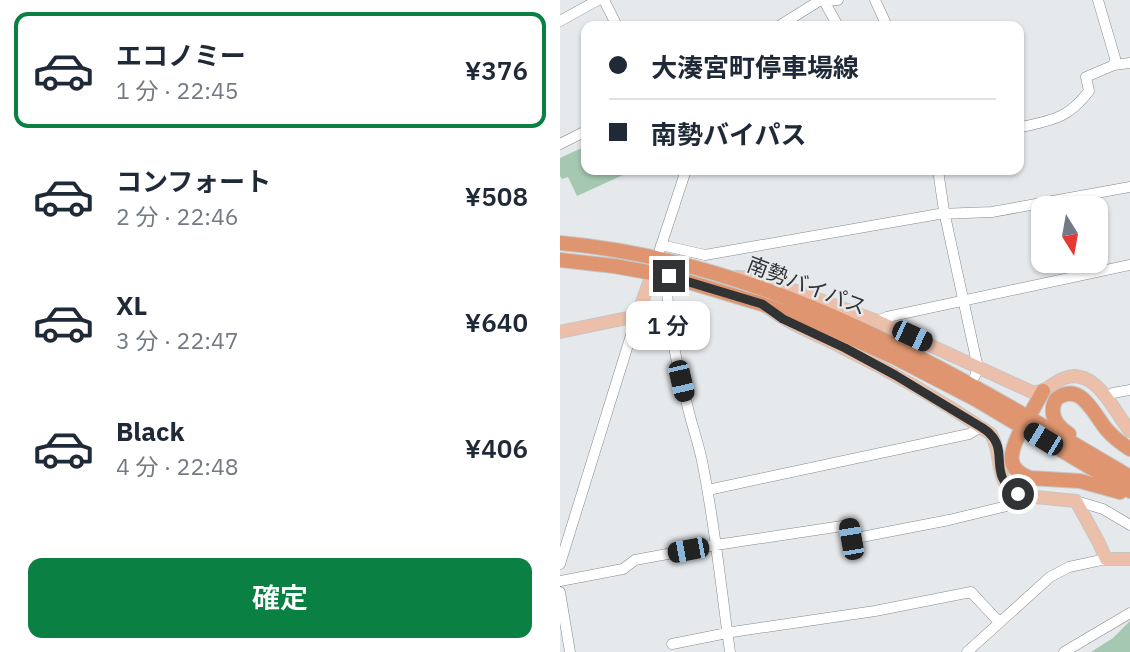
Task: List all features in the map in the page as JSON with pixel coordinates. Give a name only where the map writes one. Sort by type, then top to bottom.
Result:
[{"type":"highway","name":"南勢バイパス","points":[[560,243],[612,249],[727,276],[825,312],[897,345],[984,391],[1130,477]]},
{"type":"highway","name":"南勢バイパス","points":[[560,260],[657,259],[687,280],[822,325],[906,363],[977,400],[1130,491]]},
{"type":"highway","points":[[1032,411],[1044,391]]},
{"type":"highway","points":[[1130,449],[1114,437],[1087,402],[1078,396],[1063,394],[1053,403],[1054,419],[1062,430],[1130,471]]},
{"type":"highway","points":[[1019,434],[1012,453],[1012,462],[1025,476],[1080,481],[1112,489],[1130,497]]},
{"type":"main road","points":[[560,332],[637,316],[657,259]]},
{"type":"main road","points":[[727,276],[755,278],[777,284],[877,321],[976,372],[1032,393],[1044,391],[1059,380],[1079,376],[1089,380],[1107,396],[1130,431]]},
{"type":"main road","points":[[762,304],[783,319],[958,407],[992,434],[1001,475],[1007,487],[1025,496],[1076,501],[1106,559],[1130,559]]},
{"type":"street","points":[[560,21],[598,0]]},
{"type":"street","points":[[604,0],[614,21]]},
{"type":"street","points":[[787,21],[821,1],[838,0]]},
{"type":"street","points":[[875,0],[885,21]]},
{"type":"street","points":[[1098,0],[1115,58],[1114,65]]},
{"type":"street","points":[[821,1],[835,21]]},
{"type":"street","points":[[1024,126],[1063,116],[1088,91],[1086,77],[1114,65],[1130,63]]},
{"type":"street","points":[[560,144],[581,134]]},
{"type":"street","points":[[683,175],[657,259],[705,255],[945,215],[992,212],[1130,187]]},
{"type":"street","points":[[939,175],[976,372]]},
{"type":"street","points":[[877,321],[1130,265]]},
{"type":"street","points":[[667,287],[677,360],[708,490],[730,652]]},
{"type":"street","points":[[560,564],[637,316]]},
{"type":"street","points":[[1107,396],[1130,390]]},
{"type":"street","points":[[708,490],[969,435],[981,427]]},
{"type":"street","points":[[560,581],[623,569],[635,560],[716,545],[849,525],[851,539],[900,529],[1007,506],[1007,487]]},
{"type":"street","points":[[1076,501],[1103,509],[1130,525]]},
{"type":"street","points":[[560,538],[563,553]]},
{"type":"street","points":[[967,652],[1050,578],[1069,567],[1106,559]]},
{"type":"street","points":[[672,644],[875,611],[971,592],[999,622]]},
{"type":"street","points":[[560,593],[570,652]]},
{"type":"street","points":[[1064,652],[1126,615],[1130,605]]},
{"type":"green space","points":[[581,148],[581,175],[623,175],[577,196],[568,177],[562,179],[560,176],[560,158]]},
{"type":"green space","points":[[1130,621],[1130,652],[1091,652],[1113,638]]},
{"type":"route","points":[[669,276],[762,304],[783,319],[895,375],[981,427],[992,434],[995,440],[1003,481],[1018,494]]}]
